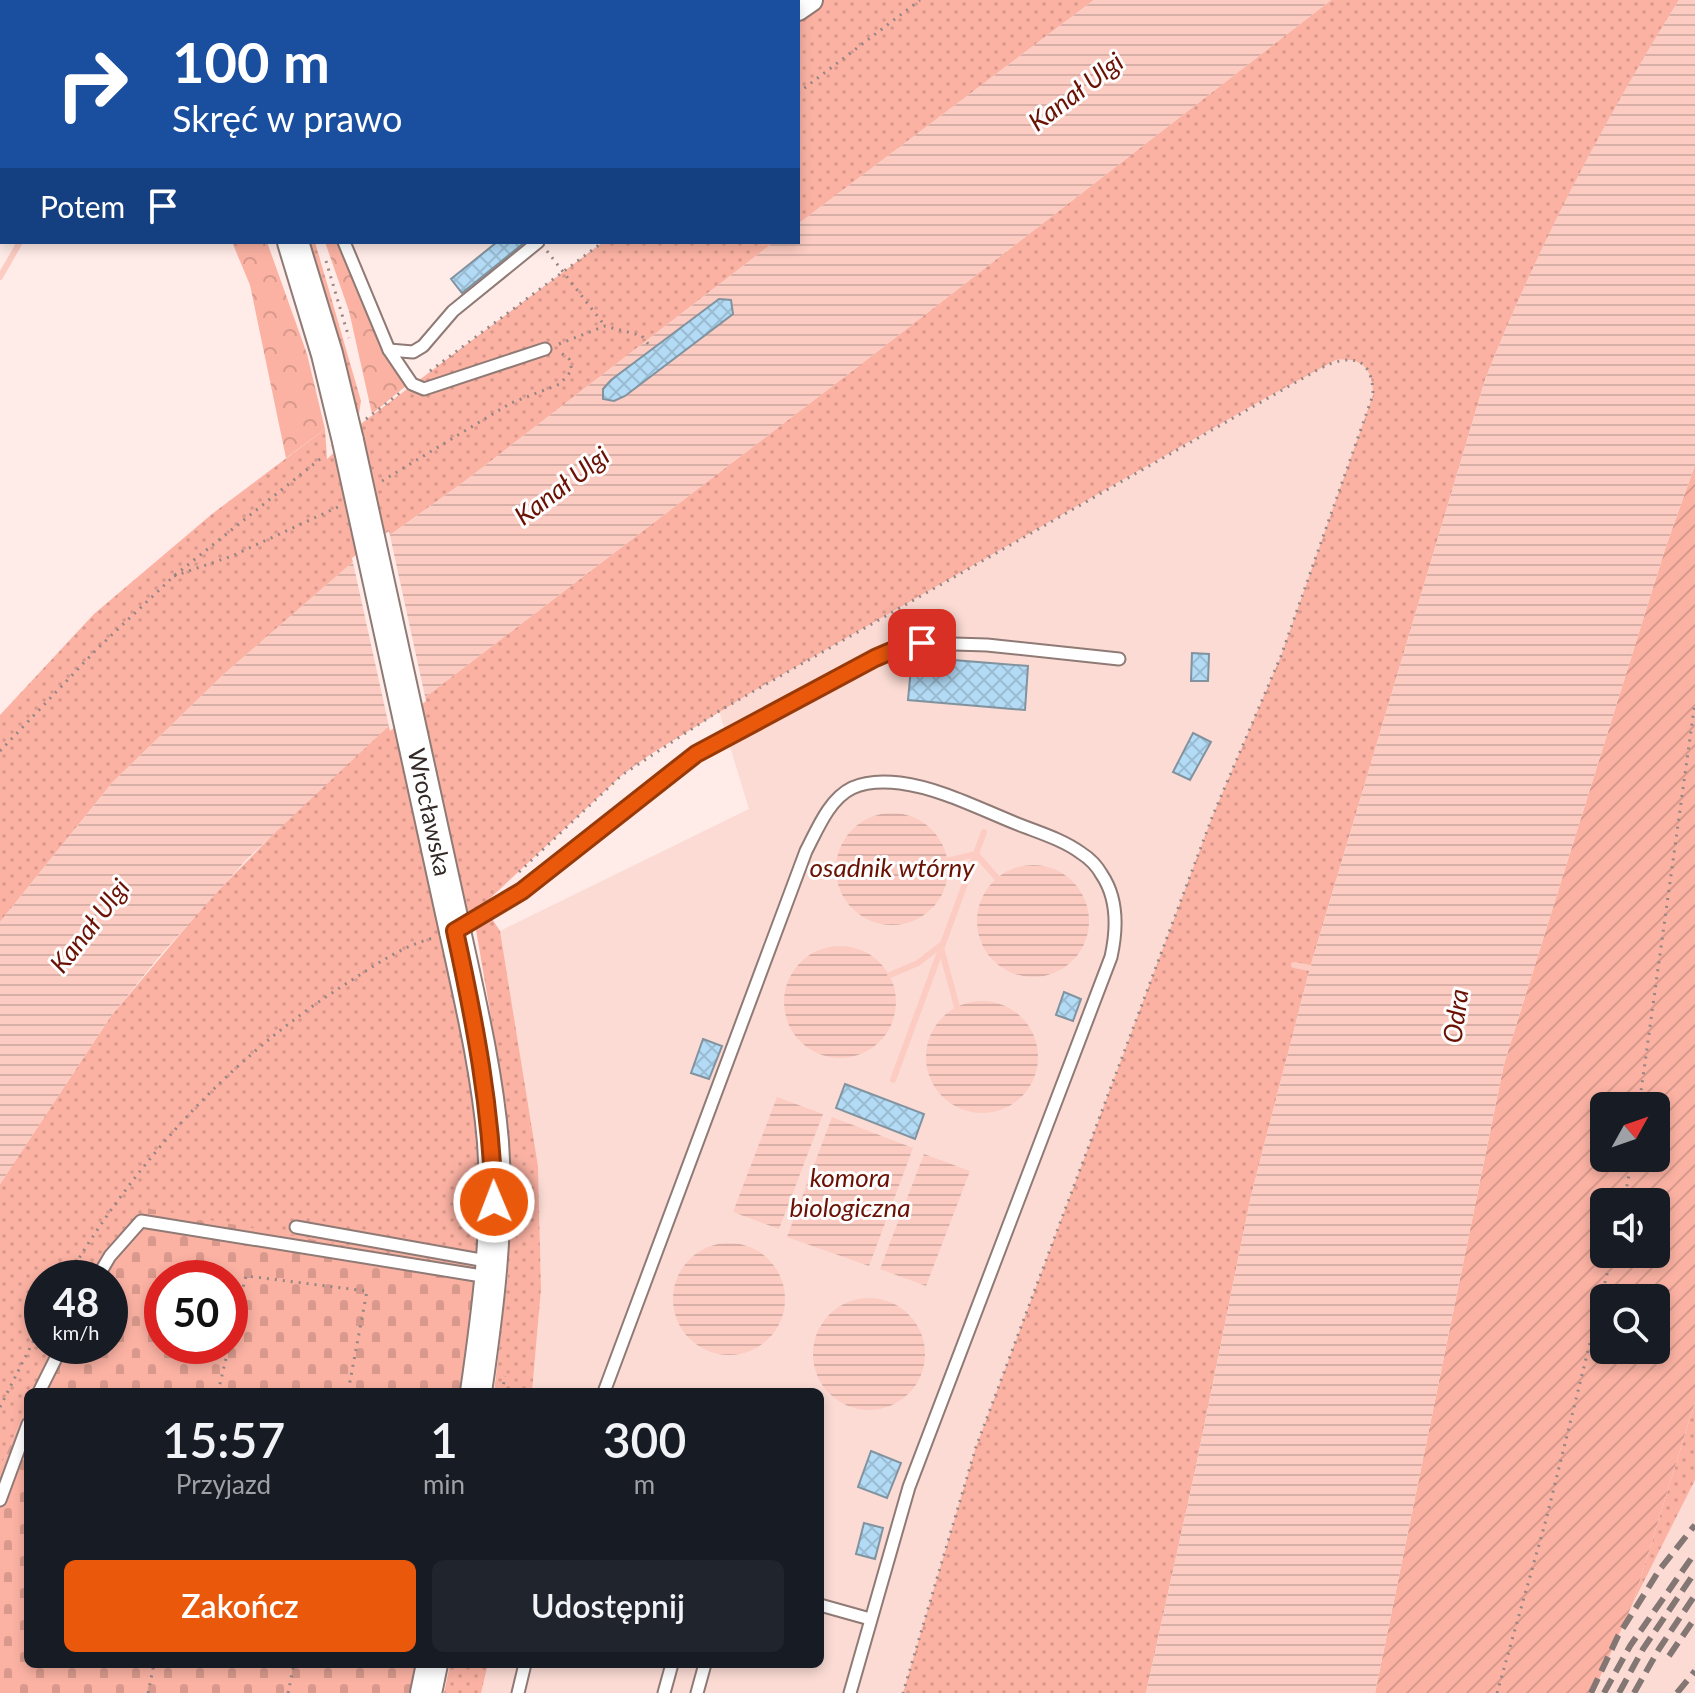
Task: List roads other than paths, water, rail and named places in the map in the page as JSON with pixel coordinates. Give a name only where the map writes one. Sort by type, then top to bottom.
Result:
[{"type":"main road","name":"Wrocławska","points":[[294,244],[327,354],[347,438],[450,933],[482,1062],[493,1142],[492,1270],[477,1388]]},
{"type":"main road","points":[[426,1693],[431,1668]]},
{"type":"lane","points":[[345,244],[389,350],[412,384],[424,389],[545,349]]},
{"type":"lane","points":[[389,350],[413,352],[423,346],[453,311],[536,244]]},
{"type":"lane","points":[[450,933],[522,891],[696,754],[889,652],[922,643],[987,645],[1119,659]]},
{"type":"lane","points":[[605,1388],[806,851],[835,802],[849,790],[865,783],[902,783],[958,801],[1066,843],[1082,853],[1103,875],[1112,900],[1115,938],[1111,957],[909,1487],[850,1693]]},
{"type":"lane","points":[[108,1260],[141,1221],[492,1270]]},
{"type":"lane","points":[[296,1227],[492,1270]]},
{"type":"lane","points":[[41,1388],[53,1364]]},
{"type":"lane","points":[[0,1500],[24,1435]]},
{"type":"lane","points":[[824,1606],[870,1619]]},
{"type":"lane","points":[[518,1693],[524,1668]]},
{"type":"lane","points":[[664,1693],[671,1668]]},
{"type":"lane","points":[[697,1693],[704,1668]]},
{"type":"water","name":"Kanał Ulgi","points":[[1094,0],[1331,0],[394,721],[247,859],[159,957],[111,1016],[0,1184],[0,922],[112,783],[223,675],[354,561],[465,481],[771,244],[800,244],[800,222]]},
{"type":"water","name":"Odra","points":[[1679,0],[1695,0],[1695,465],[1666,546],[1504,1064],[1375,1693],[1146,1693],[1251,1196],[1310,968],[1485,380],[1573,186]]},
{"type":"water","name":"osadnik wtórny","points":[[892,813],[913,817],[932,829],[944,848],[948,869],[944,890],[932,909],[913,921],[892,925],[871,921],[852,909],[840,890],[836,869],[840,848],[852,829],[871,817]]},
{"type":"water","name":"osadnik wtórny","points":[[1033,865],[1054,869],[1073,881],[1085,900],[1089,921],[1085,942],[1073,961],[1054,973],[1033,977],[1012,973],[993,961],[981,942],[977,921],[981,900],[993,881],[1012,869]]},
{"type":"water","name":"osadnik wtórny","points":[[840,946],[861,950],[880,962],[892,981],[896,1002],[892,1023],[880,1042],[861,1054],[840,1058],[819,1054],[800,1042],[788,1023],[784,1002],[788,981],[800,962],[819,950]]},
{"type":"water","points":[[982,1001],[1003,1005],[1022,1017],[1034,1036],[1038,1057],[1034,1078],[1022,1097],[1003,1109],[982,1113],[961,1109],[942,1097],[930,1078],[926,1057],[930,1036],[942,1017],[961,1005]]},
{"type":"water","name":"komora biologiczna","points":[[777,1097],[823,1114],[779,1229],[733,1212]]},
{"type":"water","name":"komora biologiczna","points":[[832,1117],[913,1148],[869,1266],[787,1237]]},
{"type":"water","name":"komora biologiczna","points":[[924,1154],[970,1171],[926,1286],[880,1269]]},
{"type":"water","points":[[729,1243],[750,1247],[769,1259],[781,1278],[785,1299],[781,1320],[769,1339],[750,1351],[729,1355],[708,1351],[689,1339],[677,1320],[673,1299],[677,1278],[689,1259],[708,1247]]},
{"type":"water","points":[[869,1298],[890,1302],[909,1314],[921,1333],[925,1354],[921,1375],[909,1394],[890,1406],[869,1410],[848,1406],[829,1394],[817,1375],[813,1354],[817,1333],[829,1314],[848,1302]]},
{"type":"waterway","points":[[0,277],[19,244]]},
{"type":"waterway","points":[[893,1080],[984,832]]},
{"type":"waterway","points":[[947,861],[976,854],[997,878]]},
{"type":"waterway","points":[[890,975],[918,963],[941,945]]},
{"type":"waterway","points":[[941,948],[957,1007]]},
{"type":"waterway","points":[[1294,965],[1310,968]]},
{"type":"railway","points":[[1591,1693],[1618,1636],[1660,1569],[1695,1525]]},
{"type":"railway","points":[[1604,1693],[1630,1646],[1695,1553]]},
{"type":"railway","points":[[1619,1693],[1643,1649],[1695,1572]]},
{"type":"railway","points":[[1634,1693],[1695,1595]]},
{"type":"railway","points":[[1669,1656],[1695,1618]]},
{"type":"railway","points":[[1677,1693],[1695,1671]]}]
